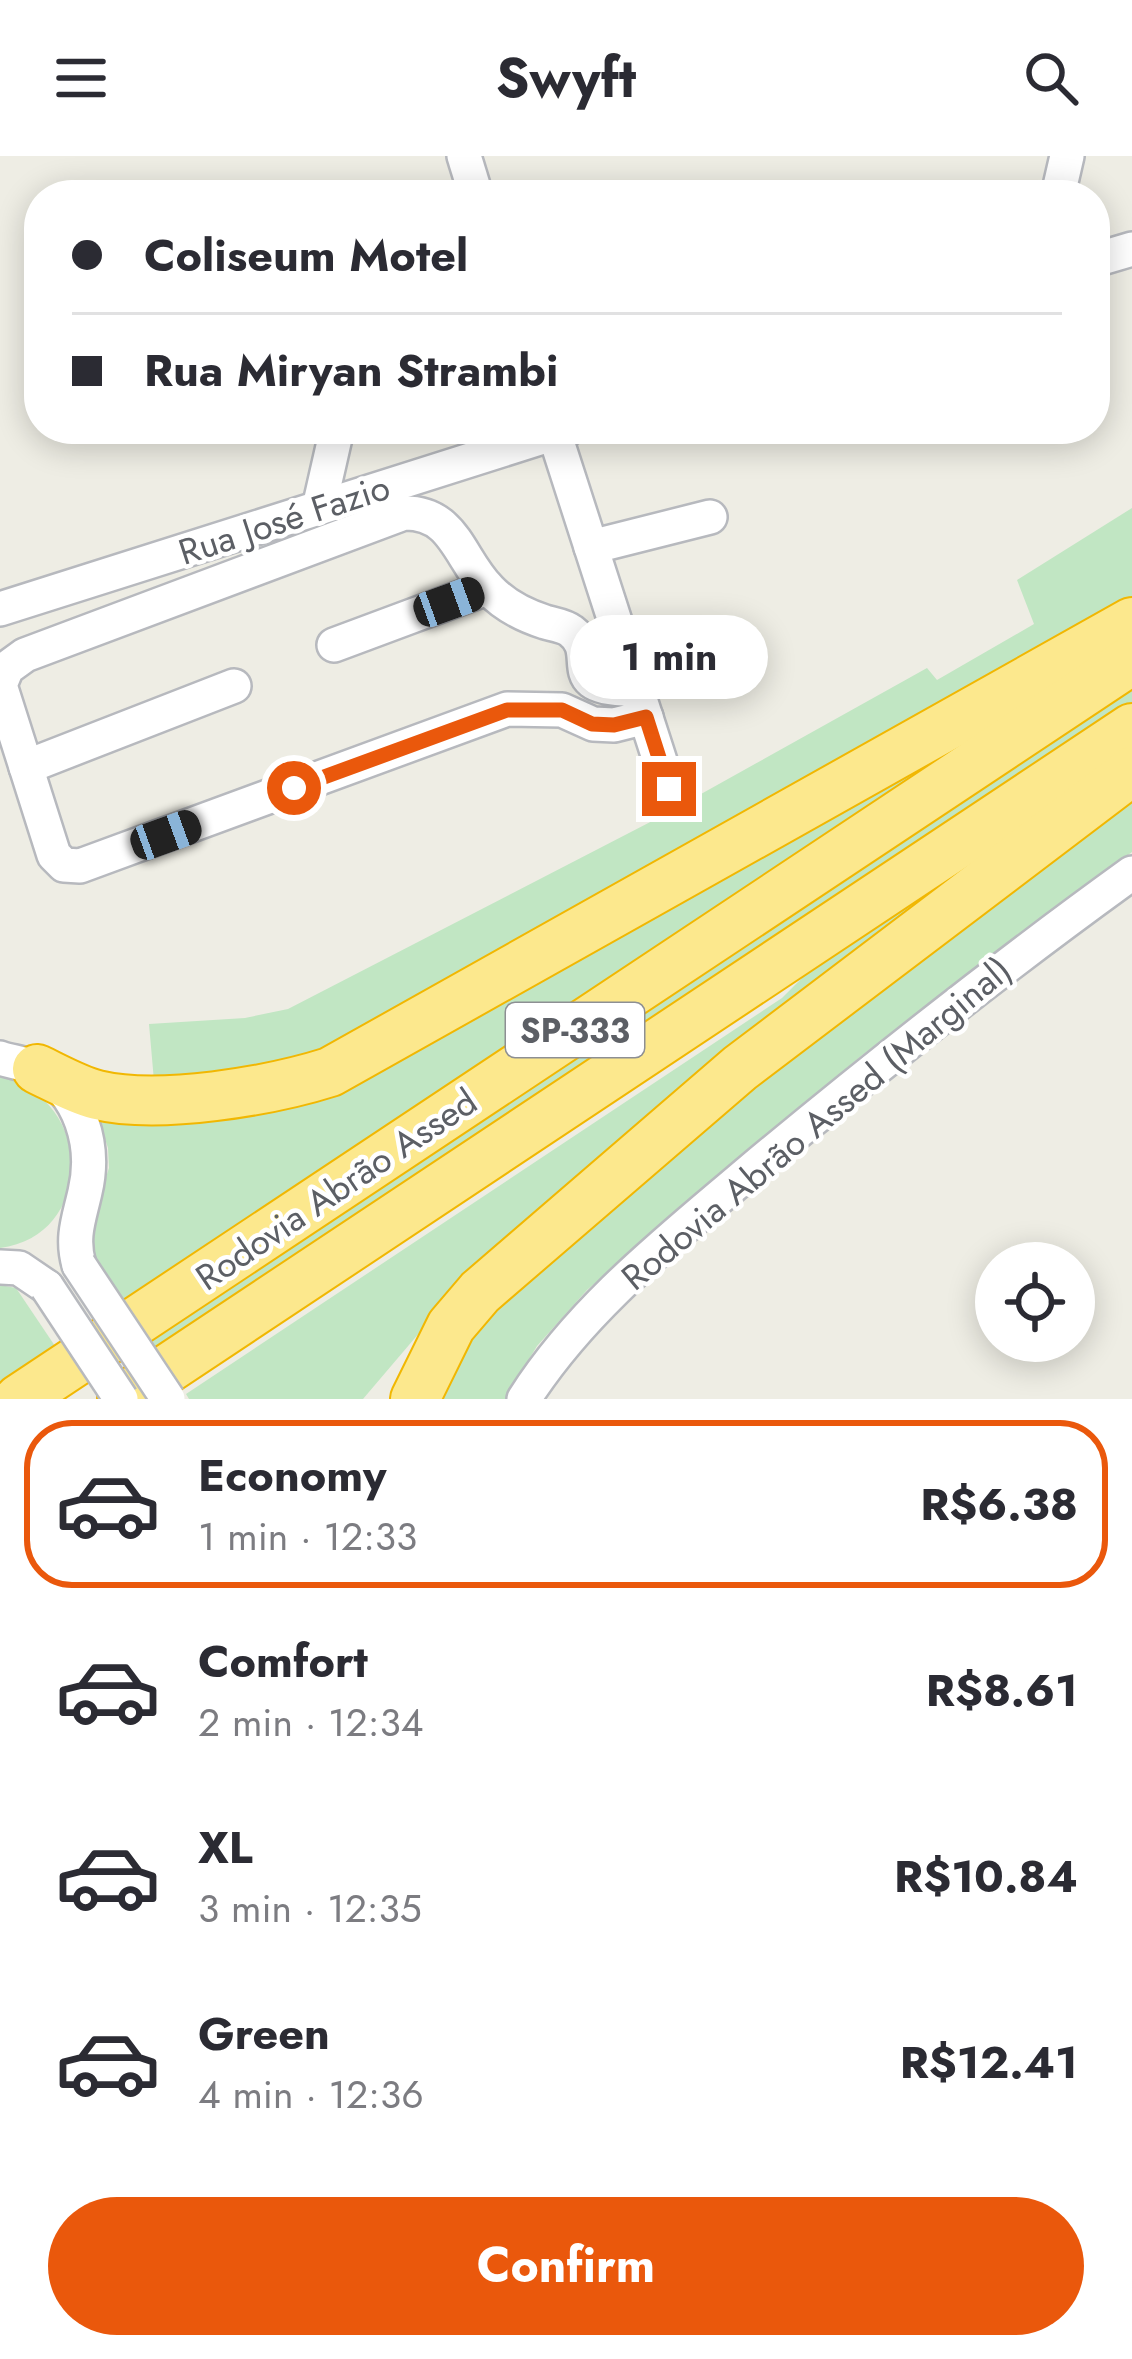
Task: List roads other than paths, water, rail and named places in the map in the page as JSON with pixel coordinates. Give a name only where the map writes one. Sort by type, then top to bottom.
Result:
[{"type":"highway","points":[[18,1064],[93,1094],[133,1101],[281,1085],[330,1072],[1132,622]]},
{"type":"highway","name":"Rodovia Abrão Assed","points":[[19,1399],[1132,660]]},
{"type":"highway","name":"Rodovia Abrão Assed","points":[[121,1399],[1132,728]]},
{"type":"highway","points":[[415,1399],[451,1327],[480,1292],[740,1068],[1132,771]]},
{"type":"street","points":[[319,508],[334,444]]},
{"type":"street","name":"Rua José Fazio","points":[[0,609],[515,444]]},
{"type":"street","points":[[562,444],[669,789]]},
{"type":"street","points":[[427,512],[442,524],[488,588],[520,614],[571,630],[592,683],[641,703],[614,725],[592,724],[562,710],[507,710],[80,866],[64,865],[53,855],[0,685],[7,668],[25,655],[404,513],[427,512]]},
{"type":"street","points":[[591,547],[710,517]]},
{"type":"street","points":[[334,645],[488,588]]},
{"type":"street","points":[[26,767],[234,686]]},
{"type":"street","name":"Rodovia Abrão Assed (Marginal)","points":[[524,1399],[568,1338],[644,1262],[983,980],[1132,873]]},
{"type":"street","points":[[18,1064],[68,1095],[86,1131],[90,1158],[74,1246],[79,1265],[168,1399]]},
{"type":"street","points":[[0,1267],[19,1268],[47,1287],[121,1399]]}]
